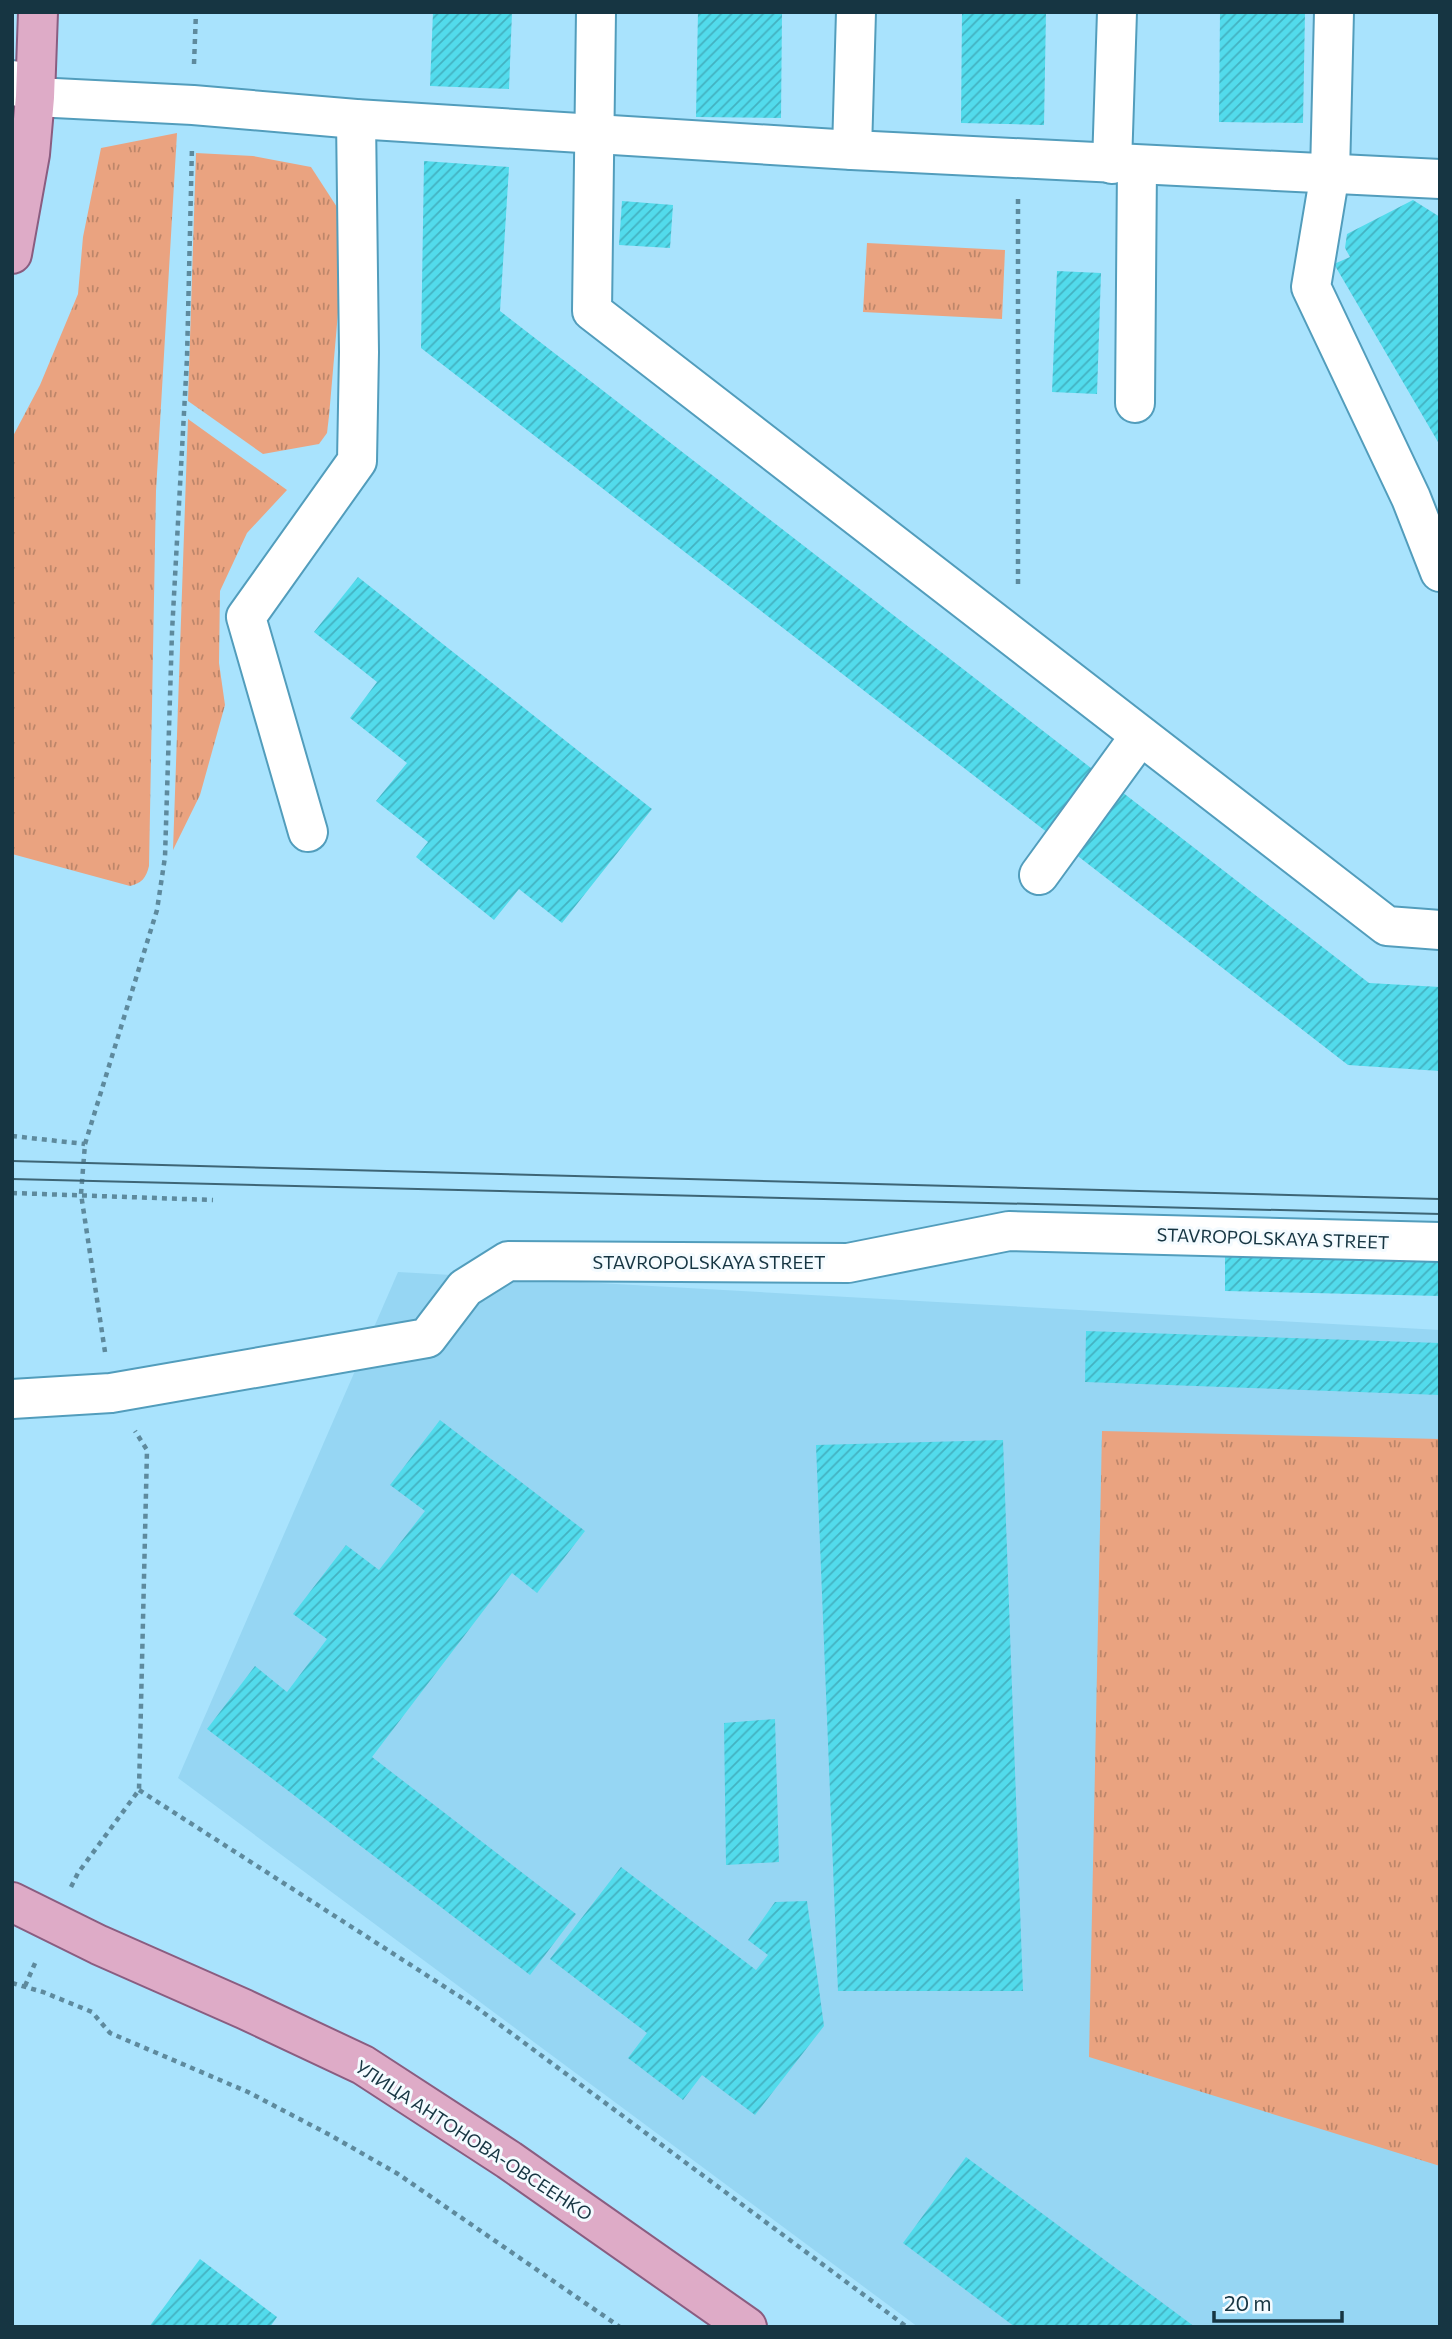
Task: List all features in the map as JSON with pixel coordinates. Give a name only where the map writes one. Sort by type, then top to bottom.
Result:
[{"type":"main road","points":[[12,254],[30,154],[24,88],[37,12]]},
{"type":"main road","name":"УЛИЦА АНТОНОВА-ОВСЕЕНКО","points":[[27,1912],[363,2064],[521,2168],[747,2327]]},
{"type":"street","points":[[596,12],[592,311],[1387,926],[1440,930]]},
{"type":"street","points":[[852,150],[856,12]]},
{"type":"street","points":[[1117,12],[1135,403]]},
{"type":"street","points":[[1334,12],[1330,173],[1311,286],[1411,498],[1440,572]]},
{"type":"street","points":[[24,88],[356,119],[593,135],[1125,165],[1440,179]]},
{"type":"street","points":[[308,832],[246,617],[357,461],[359,352],[356,119]]},
{"type":"street","points":[[1039,875],[1140,736]]},
{"type":"street","name":"STAVROPOLSKAYA STREET","points":[[12,1399],[111,1393],[427,1338],[464,1288],[508,1261],[848,1263],[1009,1231],[1440,1242]]},
{"type":"path","points":[[25,1986],[27,1912],[78,1873],[139,1790],[147,1450],[111,1393],[81,1194],[85,1144],[157,910],[165,857],[172,632],[187,358],[196,12]]},
{"type":"path","points":[[1018,159],[1018,641]]},
{"type":"path","points":[[12,1136],[85,1144]]},
{"type":"path","points":[[12,1193],[213,1200]]},
{"type":"path","points":[[139,1790],[476,2007],[907,2327]]},
{"type":"path","points":[[12,1983],[92,2012],[110,2033],[248,2092],[398,2174],[620,2327]]},
{"type":"shaded area","points":[[398,1272],[1440,1330],[1440,2327],[918,2327],[178,1778]]},
{"type":"green space","points":[[177,133],[156,491],[149,866],[143,879],[130,886],[12,854],[12,438],[40,385],[78,294],[83,237],[101,148]]},
{"type":"green space","points":[[196,153],[253,156],[311,167],[346,221],[327,433],[319,444],[263,454],[188,401]]},
{"type":"green space","points":[[867,243],[1005,250],[1002,319],[863,312]]},
{"type":"green space","points":[[188,419],[287,490],[247,533],[220,591],[219,663],[225,705],[200,795],[173,850]]},
{"type":"green space","points":[[1102,1431],[1440,1439],[1440,2166],[1089,2057]]},
{"type":"building","points":[[433,12],[512,12],[509,89],[430,86]]},
{"type":"building","points":[[698,12],[782,12],[781,118],[696,117]]},
{"type":"building","points":[[962,12],[1046,12],[1044,125],[961,123]]},
{"type":"building","points":[[1220,12],[1305,12],[1303,123],[1219,122]]},
{"type":"building","points":[[424,161],[509,167],[500,311],[1369,983],[1440,987],[1440,1071],[1348,1065],[421,348]]},
{"type":"building","points":[[1413,200],[1440,217],[1438,442],[1334,264],[1350,257],[1345,248],[1347,234]]},
{"type":"building","points":[[622,201],[673,205],[670,248],[619,245]]},
{"type":"building","points":[[1057,271],[1101,273],[1097,394],[1052,392]]},
{"type":"building","points":[[358,577],[652,809],[562,923],[519,889],[494,920],[416,857],[428,842],[376,801],[407,763],[350,718],[377,682],[314,632]]},
{"type":"building","points":[[1225,1257],[1440,1262],[1440,1296],[1225,1291]]},
{"type":"building","points":[[1086,1331],[1440,1343],[1440,1395],[1085,1382]]},
{"type":"building","points":[[440,1420],[585,1531],[537,1593],[512,1573],[372,1757],[576,1914],[530,1975],[207,1729],[255,1666],[287,1692],[327,1639],[293,1614],[346,1545],[379,1570],[425,1511],[390,1485]]},
{"type":"building","points":[[1003,1440],[1023,1991],[838,1991],[816,1445]]},
{"type":"building","points":[[775,1719],[779,1862],[726,1865],[724,1723]]},
{"type":"building","points":[[621,1867],[756,1970],[768,1955],[748,1940],[775,1902],[807,1901],[824,2026],[755,2115],[702,2075],[683,2100],[628,2058],[647,2033],[550,1959]]},
{"type":"building","points":[[966,2157],[1195,2327],[1015,2327],[903,2243]]},
{"type":"building","points":[[200,2259],[277,2317],[270,2327],[149,2327]]},
{"type":"tram line","points":[[12,1161],[1440,1199]]},
{"type":"tram line","points":[[12,1179],[1440,1214]]}]
